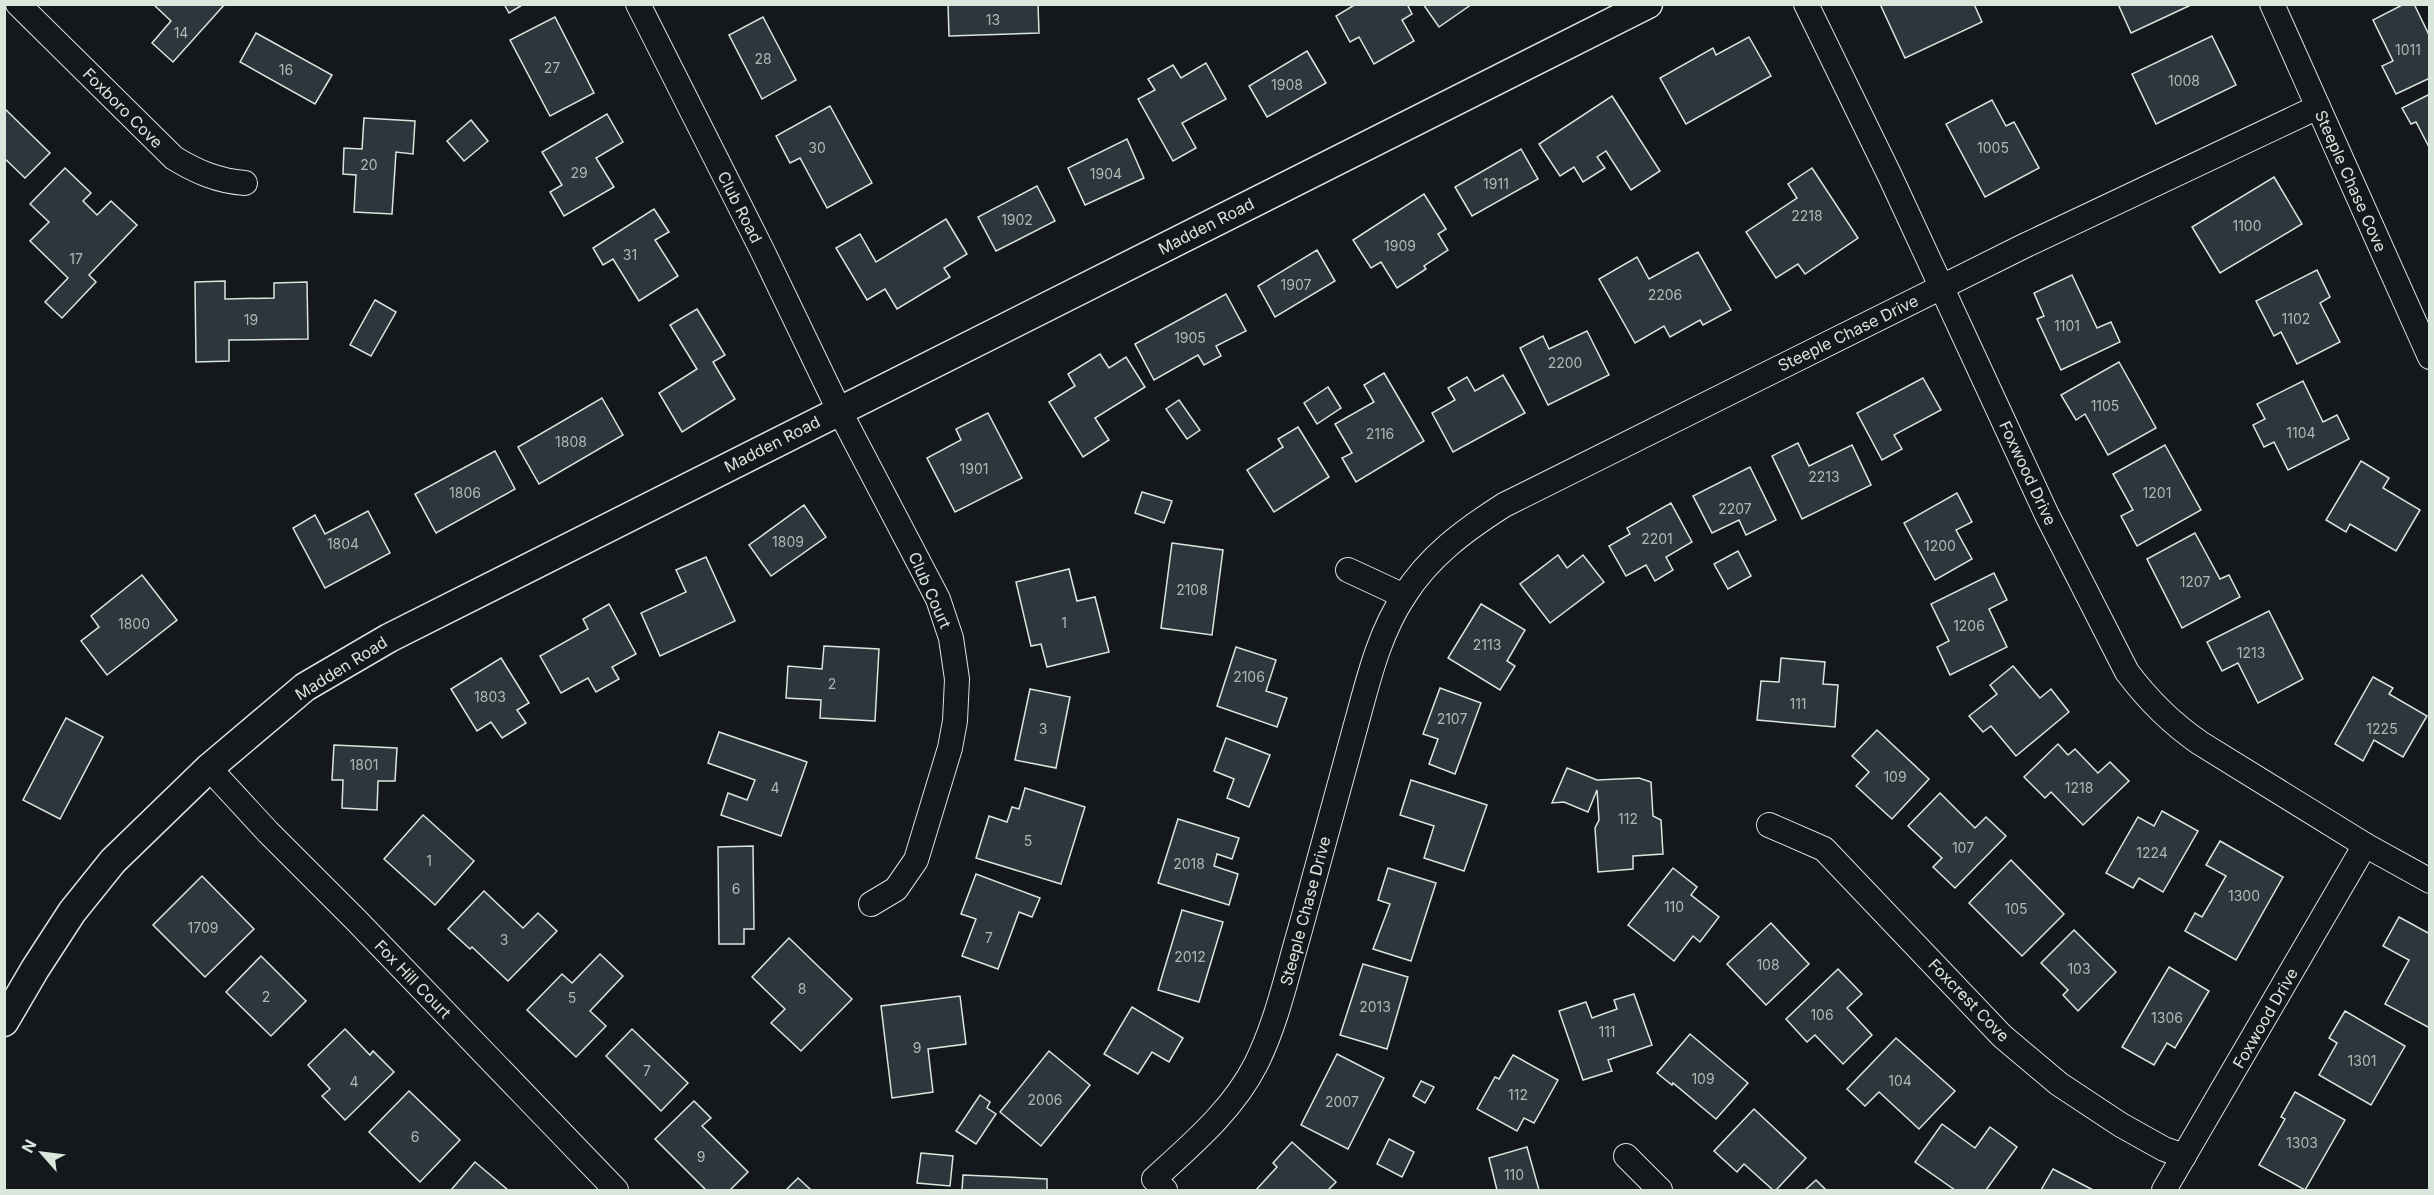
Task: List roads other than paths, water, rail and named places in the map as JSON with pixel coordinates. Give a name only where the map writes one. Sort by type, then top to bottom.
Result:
[{"type":"street","name":"Foxboro Cove","points":[[18,4],[174,158],[200,174],[226,182],[245,183]]},
{"type":"street","name":"Club Road","points":[[638,4],[762,250],[839,410]]},
{"type":"street","name":"Madden Road","points":[[4,1022],[72,912],[113,861],[209,768],[305,687],[388,638],[1648,4]]},
{"type":"street","name":"Foxwood Drive","points":[[1806,4],[1890,176],[2047,514],[2127,672],[2145,695],[2176,726],[2200,743],[2365,845],[2430,881]]},
{"type":"street","name":"Steeple Chase Cove","points":[[2272,4],[2430,357]]},
{"type":"street","name":"Steeple Chase Drive","points":[[1165,1191],[1154,1179],[1200,1137],[1220,1114],[1245,1082],[1267,1037],[1281,996],[1374,658],[1404,596],[1432,559],[1465,529],[1504,505],[1942,287],[2318,106]]},
{"type":"street","name":"Club Court","points":[[839,410],[938,599],[951,638],[957,679],[955,721],[950,748],[916,860],[896,889],[871,904]]},
{"type":"street","points":[[1348,570],[1404,596]]},
{"type":"street","name":"Fox Hill Court","points":[[209,768],[268,832],[357,921],[616,1191]]},
{"type":"street","name":"Foxcrest Cove","points":[[1769,825],[1824,849],[2002,1036],[2059,1084],[2121,1125],[2164,1149],[2184,1156]]},
{"type":"street","name":"Foxwood Drive","points":[[2164,1191],[2365,845]]},
{"type":"street","points":[[1626,1156],[1660,1191]]}]
